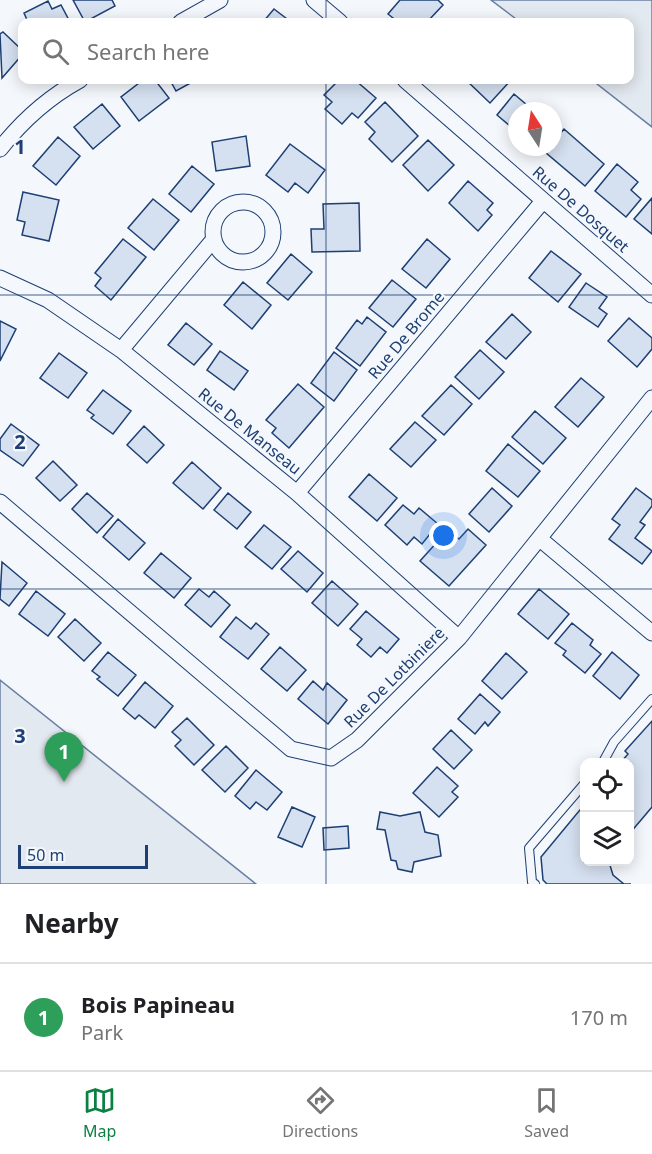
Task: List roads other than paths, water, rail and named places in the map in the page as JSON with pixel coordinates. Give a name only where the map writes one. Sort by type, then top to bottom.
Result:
[{"type":"street","points":[[188,18],[220,0]]},
{"type":"street","points":[[314,0],[335,18]]},
{"type":"street","points":[[0,149],[16,128],[61,90],[72,84]]},
{"type":"street","name":"Rue De Dosquet","points":[[410,84],[652,295]]},
{"type":"street","name":"Rue De Brome","points":[[297,493],[543,201]]},
{"type":"street","points":[[122,350],[214,239]]},
{"type":"street","name":"Rue De Manseau","points":[[0,278],[48,300],[122,350],[297,493],[459,638]]},
{"type":"street","name":"Rue De Lotbiniere","points":[[0,502],[291,750],[331,758],[357,740],[459,638],[652,398]]},
{"type":"street","points":[[540,539],[652,633]]},
{"type":"lane","points":[[605,758],[614,742],[652,699]]},
{"type":"lane","points":[[535,884],[532,882],[529,848],[580,790]]},
{"type":"place","name":"Bois Papineau","points":[[64,782]]}]
